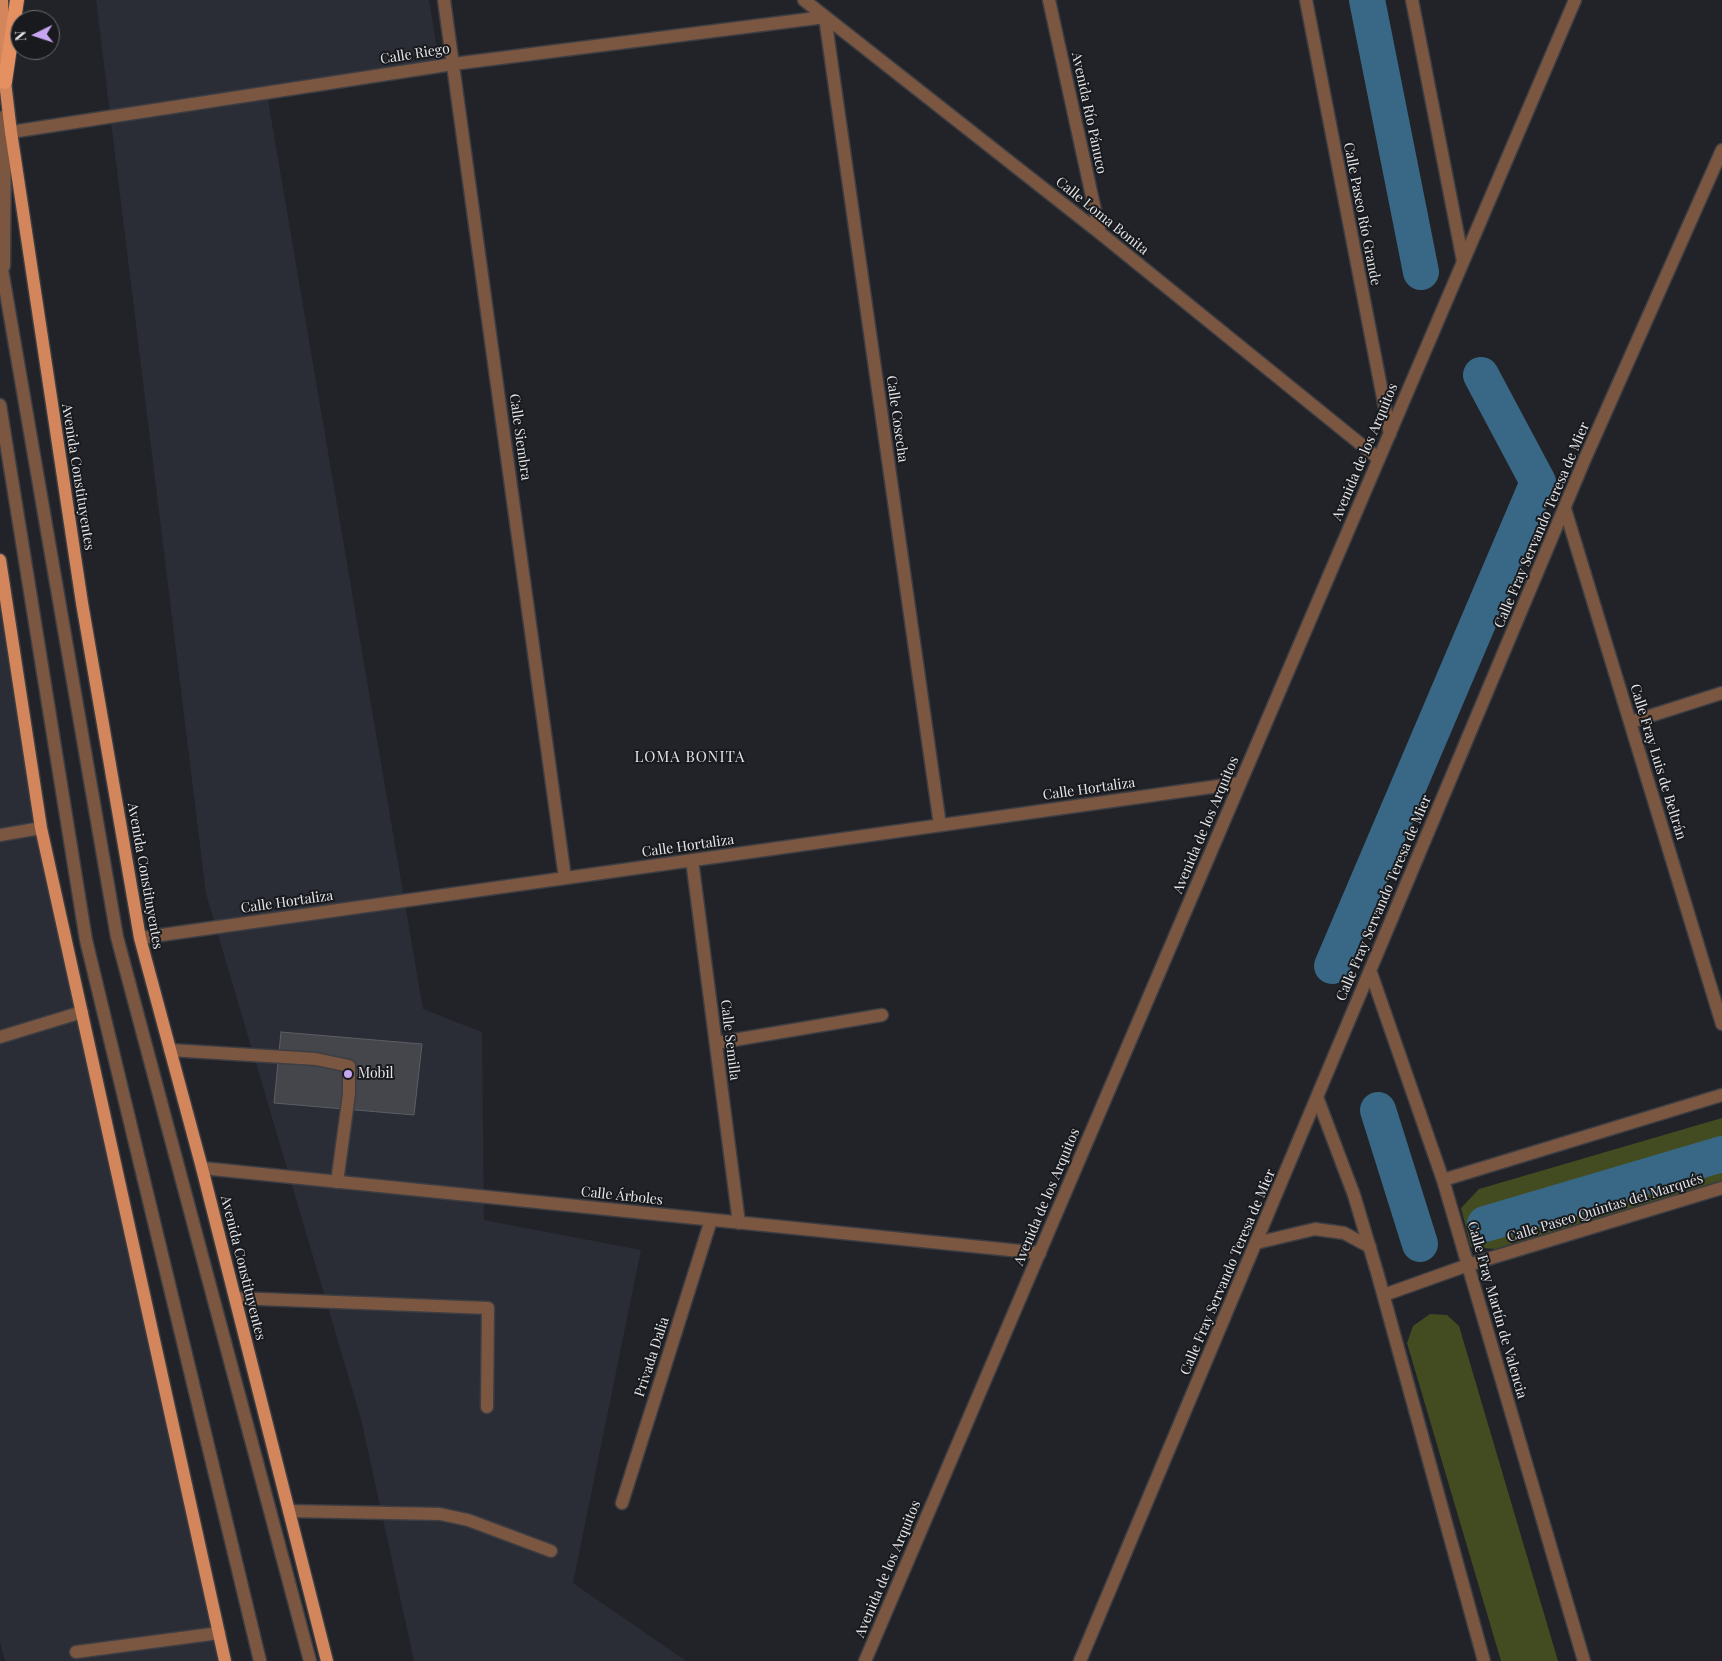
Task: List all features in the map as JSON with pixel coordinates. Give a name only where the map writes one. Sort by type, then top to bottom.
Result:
[{"type":"highway","points":[[5,82],[17,0]]},
{"type":"main road","name":"Avenida Constituyentes","points":[[2,0],[5,82],[11,132],[82,603],[140,938],[202,1168],[327,1661]]},
{"type":"main road","points":[[0,560],[4,616],[41,828],[225,1661]]},
{"type":"street","name":"Calle Siembra","points":[[444,0],[565,878]]},
{"type":"street","name":"Calle Loma Bonita","points":[[804,0],[1100,233],[1379,459]]},
{"type":"street","name":"Avenida Río Pánuco","points":[[1049,0],[1100,233]]},
{"type":"street","name":"Calle Paseo Río Grande","points":[[1306,0],[1390,434]]},
{"type":"street","points":[[1412,0],[1464,261]]},
{"type":"street","name":"Avenida de los Arquitos","points":[[864,1661],[1575,0]]},
{"type":"street","name":"Calle Riego","points":[[11,132],[453,64],[825,17]]},
{"type":"street","name":"Calle Cosecha","points":[[825,17],[940,825]]},
{"type":"street","points":[[0,50],[5,82],[4,281]]},
{"type":"street","name":"Calle Fray Servando Teresa de Mier","points":[[1080,1661],[1565,509],[1722,150]]},
{"type":"street","points":[[0,258],[117,937],[310,1661]]},
{"type":"street","points":[[0,405],[86,940],[260,1661]]},
{"type":"street","name":"Calle Fray Luis de Beltrán","points":[[1565,509],[1722,1024]]},
{"type":"street","points":[[1630,722],[1722,693]]},
{"type":"street","name":"Calle Hortaliza","points":[[140,938],[1240,783]]},
{"type":"street","points":[[0,836],[41,828]]},
{"type":"street","name":"Calle Semilla","points":[[692,860],[739,1223]]},
{"type":"street","name":"Calle Fray Martín de Valencia","points":[[1370,970],[1444,1180],[1584,1661]]},
{"type":"street","points":[[0,1037],[82,1012]]},
{"type":"street","points":[[716,1043],[882,1015]]},
{"type":"street","points":[[170,1050],[316,1059],[349,1066],[349,1094],[337,1182]]},
{"type":"street","points":[[1444,1180],[1722,1095]]},
{"type":"street","points":[[1317,1097],[1354,1195],[1370,1247],[1484,1661]]},
{"type":"street","name":"Calle Árboles","points":[[202,1168],[1040,1253]]},
{"type":"street","name":"Calle Paseo Quintas del Marqués","points":[[1384,1295],[1468,1265],[1722,1188]]},
{"type":"street","name":"Privada Dalia","points":[[622,1502],[712,1220]]},
{"type":"street","points":[[1256,1243],[1315,1229],[1344,1233],[1370,1247]]},
{"type":"street","points":[[235,1298],[488,1308],[486,1407]]},
{"type":"street","points":[[289,1511],[440,1514],[468,1520],[550,1551]]},
{"type":"street","points":[[76,1652],[219,1633]]},
{"type":"shaded area","points":[[96,0],[429,0],[439,60],[266,88],[423,1009],[482,1032],[484,1220],[641,1250],[573,1583],[686,1661],[414,1661],[361,1419],[206,894]]},
{"type":"shaded area","points":[[0,560],[41,828],[225,1661],[5,1661],[0,1642]]},
{"type":"green space","points":[[1722,1118],[1722,1181],[1495,1249],[1471,1247],[1461,1208],[1479,1189]]},
{"type":"green space","points":[[1430,1314],[1447,1315],[1459,1326],[1558,1661],[1501,1661],[1407,1343],[1413,1326]]},
{"type":"building","name":"Mobil","points":[[281,1032],[422,1044],[414,1115],[274,1103]]},
{"type":"waterway","points":[[1367,0],[1421,272]]},
{"type":"waterway","points":[[1332,966],[1538,482],[1481,375]]},
{"type":"waterway","points":[[1378,1110],[1420,1244]]},
{"type":"waterway","points":[[1485,1224],[1722,1154]]},
{"type":"place","name":"Mobil","points":[[348,1074]]},
{"type":"district","name":"LOMA BONITA","points":[[690,757]]}]
